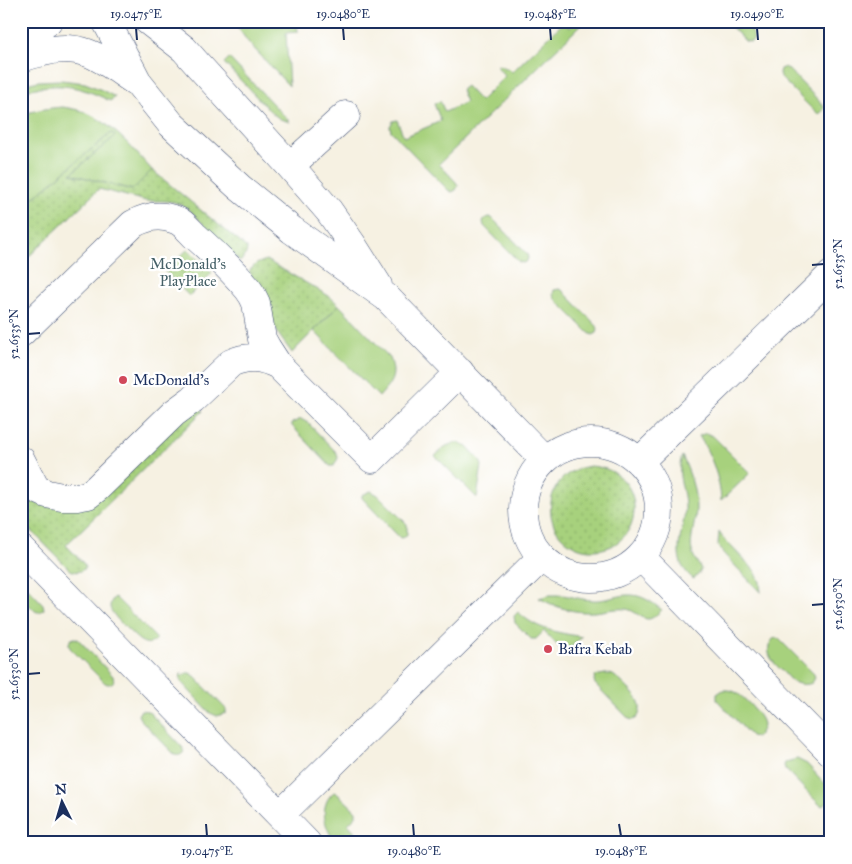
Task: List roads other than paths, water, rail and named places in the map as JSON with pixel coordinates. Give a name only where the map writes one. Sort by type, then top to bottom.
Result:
[{"type":"street","points":[[21,45],[48,21]]},
{"type":"street","points":[[106,21],[139,84],[171,124],[239,187],[292,230],[386,297],[545,460]]},
{"type":"street","points":[[148,21],[184,48],[329,211],[386,297]]},
{"type":"street","points":[[172,21],[184,48]]},
{"type":"street","points":[[21,59],[49,50],[64,48],[81,50],[96,56],[139,84]]},
{"type":"street","points":[[290,166],[346,115]]},
{"type":"street","points":[[21,333],[133,224],[142,219],[157,216],[173,218],[180,222],[213,252],[249,290],[256,303],[262,339],[278,365],[372,459],[460,372]]},
{"type":"street","points":[[640,462],[831,275]]},
{"type":"street","points":[[21,460],[29,484],[47,494],[62,497],[88,495],[174,413],[193,399],[231,363],[255,357],[266,359],[278,365]]},
{"type":"street","points":[[600,443],[628,452],[640,462],[650,476],[657,492],[660,509],[658,527],[652,543],[641,558],[623,571],[602,578],[580,578],[559,571],[542,557],[529,539],[523,519],[524,497],[532,477],[545,460],[571,445],[600,443]]},
{"type":"street","points":[[21,549],[307,843]]},
{"type":"street","points":[[280,815],[542,557]]},
{"type":"street","points":[[641,558],[831,752]]},
{"type":"place","name":"McDonald's","points":[[123,380]]},
{"type":"place","name":"Bafra Kebab","points":[[548,649]]},
{"type":"park label","name":"McDonald's PlayPlace","points":[[188,272]]}]
